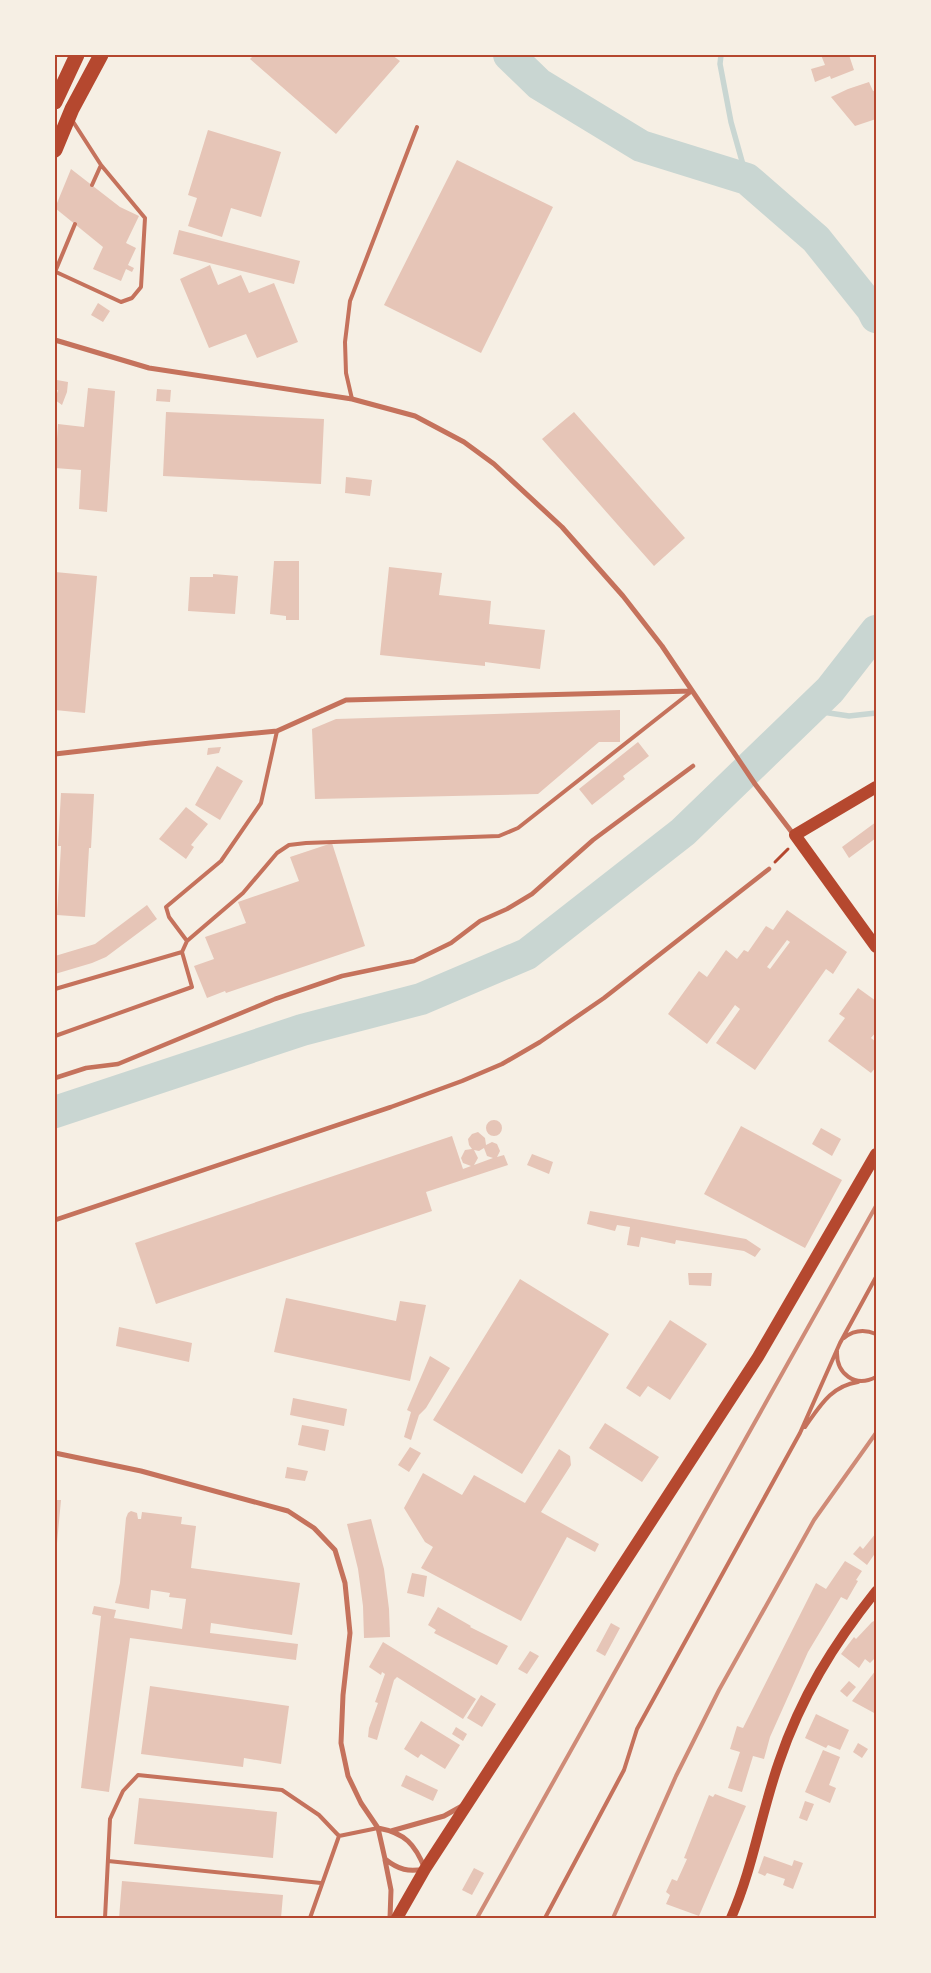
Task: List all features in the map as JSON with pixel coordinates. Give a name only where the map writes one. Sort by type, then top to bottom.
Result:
[{"type":"highway","points":[[55,102],[77,55]]},
{"type":"highway","points":[[55,150],[69,116],[101,55]]},
{"type":"main road","points":[[876,786],[795,835],[876,947]]},
{"type":"main road","points":[[397,1918],[425,1869],[758,1357],[876,1154]]},
{"type":"main road","points":[[732,1918],[778,1763],[799,1711],[820,1669],[840,1637],[876,1591]]},
{"type":"main road","points":[[737,1918],[738,1902]]},
{"type":"street","points":[[55,341],[149,368],[352,399],[415,416],[464,442],[494,464],[562,527],[623,596],[662,646],[755,784],[795,835]]},
{"type":"street","points":[[55,754],[150,743],[277,732],[346,700],[692,691]]},
{"type":"street","points":[[55,1078],[86,1068],[118,1064],[226,1021],[243,1012],[342,976],[414,961],[451,942],[480,921],[507,909],[532,894],[593,840],[693,766]]},
{"type":"street","points":[[55,1220],[391,1107],[502,1064],[540,1042],[604,998],[768,870]]},
{"type":"street","points":[[55,1453],[141,1471],[288,1511],[314,1528],[335,1550],[345,1583],[350,1633],[343,1695],[341,1743],[348,1776],[361,1803],[378,1828],[391,1890],[390,1918]]},
{"type":"street","points":[[391,1830],[444,1816],[471,1801]]},
{"type":"street","points":[[378,1828],[391,1830],[409,1841],[418,1853],[425,1869],[410,1872],[398,1869],[385,1859]]},
{"type":"lane","points":[[69,116],[100,165],[145,218],[141,287],[132,298],[120,302],[55,272],[75,224]]},
{"type":"lane","points":[[352,399],[346,373],[345,342],[350,301],[417,127]]},
{"type":"lane","points":[[92,185],[100,165]]},
{"type":"lane","points":[[55,1036],[192,987],[182,952],[187,941],[244,893],[276,853],[289,845],[306,842],[499,836],[518,828],[692,691]]},
{"type":"lane","points":[[187,941],[168,917],[166,908],[222,861],[261,803],[277,732]]},
{"type":"lane","points":[[55,989],[182,952]]},
{"type":"lane","points":[[545,1918],[624,1770],[637,1729],[800,1433],[840,1343],[876,1277]]},
{"type":"lane","points":[[859,1382],[844,1374],[839,1368],[837,1351],[840,1343],[853,1332],[861,1330],[876,1334]]},
{"type":"lane","points":[[800,1433],[832,1391],[842,1386],[876,1378]]},
{"type":"lane","points":[[105,1918],[110,1820],[123,1791],[138,1775],[282,1790],[319,1814],[339,1836]]},
{"type":"lane","points":[[339,1836],[378,1828]]},
{"type":"lane","points":[[310,1918],[339,1836]]},
{"type":"lane","points":[[108,1861],[321,1883]]},
{"type":"building","points":[[254,55],[392,55],[400,61],[336,134],[250,59]]},
{"type":"building","points":[[821,55],[849,55],[854,70],[831,79],[830,76],[815,82],[811,69],[825,65]]},
{"type":"building","points":[[869,82],[873,91],[876,90],[876,119],[855,126],[831,97]]},
{"type":"building","points":[[208,130],[281,152],[261,217],[231,208],[222,237],[188,226],[197,198],[188,195]]},
{"type":"building","points":[[457,160],[553,207],[481,353],[384,305]]},
{"type":"building","points":[[71,169],[120,207],[139,216],[126,243],[136,248],[128,265],[134,268],[132,272],[126,269],[121,281],[93,269],[103,247],[55,208]]},
{"type":"building","points":[[179,230],[300,261],[294,284],[173,254]]},
{"type":"building","points":[[210,265],[218,285],[241,275],[249,293],[274,283],[298,342],[257,358],[246,334],[209,348],[180,279]]},
{"type":"building","points":[[98,303],[110,311],[103,322],[91,315]]},
{"type":"building","points":[[57,380],[68,382],[67,392],[62,405],[55,400],[58,390],[55,390]]},
{"type":"building","points":[[88,388],[115,391],[107,512],[79,509],[81,470],[55,468],[58,424],[84,427]]},
{"type":"building","points":[[157,389],[171,390],[170,402],[156,401]]},
{"type":"building","points":[[166,412],[324,419],[321,484],[163,476]]},
{"type":"building","points":[[574,412],[685,538],[654,566],[542,439]]},
{"type":"building","points":[[346,477],[372,480],[370,496],[345,493]]},
{"type":"building","points":[[274,561],[299,561],[299,620],[286,620],[286,616],[270,614]]},
{"type":"building","points":[[389,567],[442,573],[439,595],[491,601],[489,624],[545,630],[540,669],[485,662],[485,666],[380,655]]},
{"type":"building","points":[[55,572],[97,576],[85,713],[55,710]]},
{"type":"building","points":[[213,574],[238,576],[235,614],[188,611],[190,577],[213,577]]},
{"type":"building","points":[[620,710],[620,742],[599,742],[538,794],[315,799],[312,729],[336,719]]},
{"type":"building","points":[[638,742],[649,756],[623,776],[625,779],[592,805],[579,789]]},
{"type":"building","points":[[221,747],[219,753],[207,755],[208,748]]},
{"type":"building","points":[[217,766],[243,781],[220,820],[195,805]]},
{"type":"building","points":[[61,793],[94,794],[85,917],[57,915],[61,846],[58,846]]},
{"type":"building","points":[[186,807],[208,824],[191,845],[194,847],[186,859],[159,839]]},
{"type":"building","points":[[876,822],[876,838],[849,858],[842,847]]},
{"type":"building","points":[[332,843],[365,946],[207,998],[194,966],[214,959],[205,937],[246,923],[238,902],[299,881],[290,857]]},
{"type":"building","points":[[147,905],[157,919],[106,957],[55,974],[55,956],[95,944]]},
{"type":"building","points":[[787,910],[847,952],[833,974],[826,969],[755,1070],[716,1043],[740,1009],[735,1005],[707,1044],[668,1014],[699,971],[707,977],[726,950],[737,959],[744,950],[748,952],[766,926],[773,930]],"holes":[[[787,940],[790,942],[770,969],[767,967]]]},
{"type":"building","points":[[858,988],[876,1001],[876,1032],[871,1038],[876,1042],[876,1067],[871,1073],[828,1041],[845,1018],[839,1014]]},
{"type":"building","points":[[491,1120],[497,1120],[502,1125],[500,1134],[491,1136],[486,1131],[486,1125]]},
{"type":"building","points":[[741,1126],[842,1180],[805,1248],[704,1194]]},
{"type":"building","points":[[821,1128],[841,1139],[832,1156],[812,1144]]},
{"type":"building","points":[[478,1132],[485,1138],[486,1145],[492,1142],[497,1144],[500,1151],[497,1157],[504,1155],[508,1165],[426,1192],[432,1211],[156,1304],[135,1243],[452,1136],[463,1169],[471,1166],[463,1163],[461,1158],[465,1150],[472,1149],[468,1139],[472,1134]],"holes":[[[484,1148],[487,1156],[493,1158],[474,1165],[478,1158],[474,1150],[479,1151]]]},
{"type":"building","points":[[532,1154],[553,1162],[549,1174],[527,1165]]},
{"type":"building","points":[[590,1211],[746,1239],[761,1249],[755,1257],[744,1251],[676,1240],[675,1244],[641,1237],[639,1247],[627,1245],[630,1227],[617,1225],[615,1231],[587,1224]]},
{"type":"building","points":[[688,1273],[712,1273],[711,1286],[689,1285]]},
{"type":"building","points":[[520,1279],[609,1334],[522,1474],[433,1420]]},
{"type":"building","points":[[286,1298],[396,1321],[400,1301],[426,1305],[410,1381],[274,1352]]},
{"type":"building","points":[[670,1320],[707,1344],[670,1400],[648,1386],[640,1397],[626,1388]]},
{"type":"building","points":[[119,1327],[192,1343],[189,1362],[116,1346]]},
{"type":"building","points":[[430,1356],[450,1368],[426,1408],[419,1415],[411,1440],[404,1437],[411,1412],[407,1410]]},
{"type":"building","points":[[293,1398],[347,1409],[344,1426],[290,1415]]},
{"type":"building","points":[[605,1423],[659,1457],[642,1482],[589,1448]]},
{"type":"building","points":[[302,1425],[329,1430],[325,1451],[298,1445]]},
{"type":"building","points":[[410,1447],[421,1453],[409,1472],[398,1465]]},
{"type":"building","points":[[559,1449],[570,1456],[571,1465],[541,1512],[599,1544],[595,1552],[567,1537],[521,1621],[421,1568],[433,1547],[425,1542],[404,1508],[423,1473],[462,1495],[474,1475],[525,1503]]},
{"type":"building","points":[[287,1467],[308,1471],[305,1481],[285,1478]]},
{"type":"building","points":[[55,1500],[61,1500],[56,1554],[55,1554]]},
{"type":"building","points":[[131,1511],[137,1513],[138,1519],[141,1519],[142,1512],[182,1517],[181,1524],[196,1526],[191,1568],[300,1583],[292,1635],[211,1623],[210,1633],[298,1644],[296,1660],[130,1638],[109,1792],[81,1788],[101,1616],[92,1614],[94,1606],[116,1610],[114,1618],[182,1629],[186,1599],[169,1597],[170,1593],[151,1590],[149,1609],[115,1603],[120,1583],[126,1518]]},
{"type":"building","points":[[371,1519],[384,1569],[390,1637],[364,1638],[363,1606],[358,1569],[347,1524]]},
{"type":"building","points":[[876,1533],[876,1552],[867,1565],[853,1554],[860,1546],[863,1549]]},
{"type":"building","points":[[845,1561],[862,1571],[856,1580],[858,1581],[847,1600],[841,1597],[808,1652],[770,1737],[764,1759],[753,1756],[742,1792],[728,1788],[740,1752],[730,1749],[737,1726],[743,1728],[816,1583],[826,1589]]},
{"type":"building","points":[[412,1573],[427,1576],[424,1597],[407,1593]]},
{"type":"building","points":[[438,1607],[470,1627],[508,1646],[497,1665],[434,1633],[436,1630],[428,1625]]},
{"type":"building","points":[[876,1620],[876,1657],[870,1663],[865,1659],[859,1668],[841,1654],[854,1637],[856,1639]]},
{"type":"building","points":[[611,1623],[620,1628],[605,1656],[596,1651]]},
{"type":"building","points":[[383,1642],[476,1699],[463,1719],[397,1677],[394,1680],[377,1740],[368,1737],[369,1728],[378,1703],[375,1702],[385,1674],[382,1672],[381,1675],[369,1667]]},
{"type":"building","points":[[530,1651],[539,1656],[527,1674],[518,1669]]},
{"type":"building","points":[[876,1670],[876,1714],[852,1701]]},
{"type":"building","points":[[849,1681],[856,1687],[847,1697],[840,1691]]},
{"type":"building","points":[[150,1686],[289,1706],[281,1764],[244,1758],[243,1767],[141,1754]]},
{"type":"building","points":[[481,1695],[496,1704],[482,1727],[467,1718]]},
{"type":"building","points":[[816,1714],[849,1730],[840,1750],[828,1745],[826,1748],[805,1738]]},
{"type":"building","points":[[421,1721],[460,1745],[445,1769],[421,1754],[418,1758],[404,1749]]},
{"type":"building","points":[[456,1727],[467,1734],[463,1741],[452,1734]]},
{"type":"building","points":[[858,1743],[868,1749],[862,1758],[853,1752]]},
{"type":"building","points":[[823,1750],[840,1757],[829,1785],[836,1788],[830,1803],[805,1792]]},
{"type":"building","points":[[406,1775],[438,1790],[433,1801],[401,1786]]},
{"type":"building","points":[[715,1794],[746,1806],[699,1916],[666,1904],[670,1895],[666,1892],[672,1879],[677,1881],[687,1859],[684,1858],[709,1795],[713,1797]]},
{"type":"building","points":[[139,1798],[277,1812],[273,1858],[134,1844]]},
{"type":"building","points":[[805,1801],[814,1804],[807,1821],[799,1818]]},
{"type":"building","points":[[764,1856],[792,1866],[794,1860],[803,1863],[793,1889],[783,1885],[785,1879],[767,1873],[765,1876],[758,1873]]},
{"type":"building","points":[[474,1868],[484,1873],[472,1895],[462,1890]]},
{"type":"building","points":[[122,1881],[283,1895],[281,1918],[119,1918]]},
{"type":"waterway","points":[[509,55],[539,84],[641,146],[747,179],[816,239],[872,309],[876,317]]},
{"type":"waterway","points":[[721,55],[720,64],[731,122],[747,179]]},
{"type":"waterway","points":[[55,1112],[302,1030],[421,999],[527,954],[683,832],[830,690],[876,631]]},
{"type":"waterway","points":[[809,710],[849,716],[876,713]]},
{"type":"railway","points":[[477,1918],[876,1206]]},
{"type":"railway","points":[[613,1918],[676,1776],[719,1690],[814,1520],[876,1433]]}]
